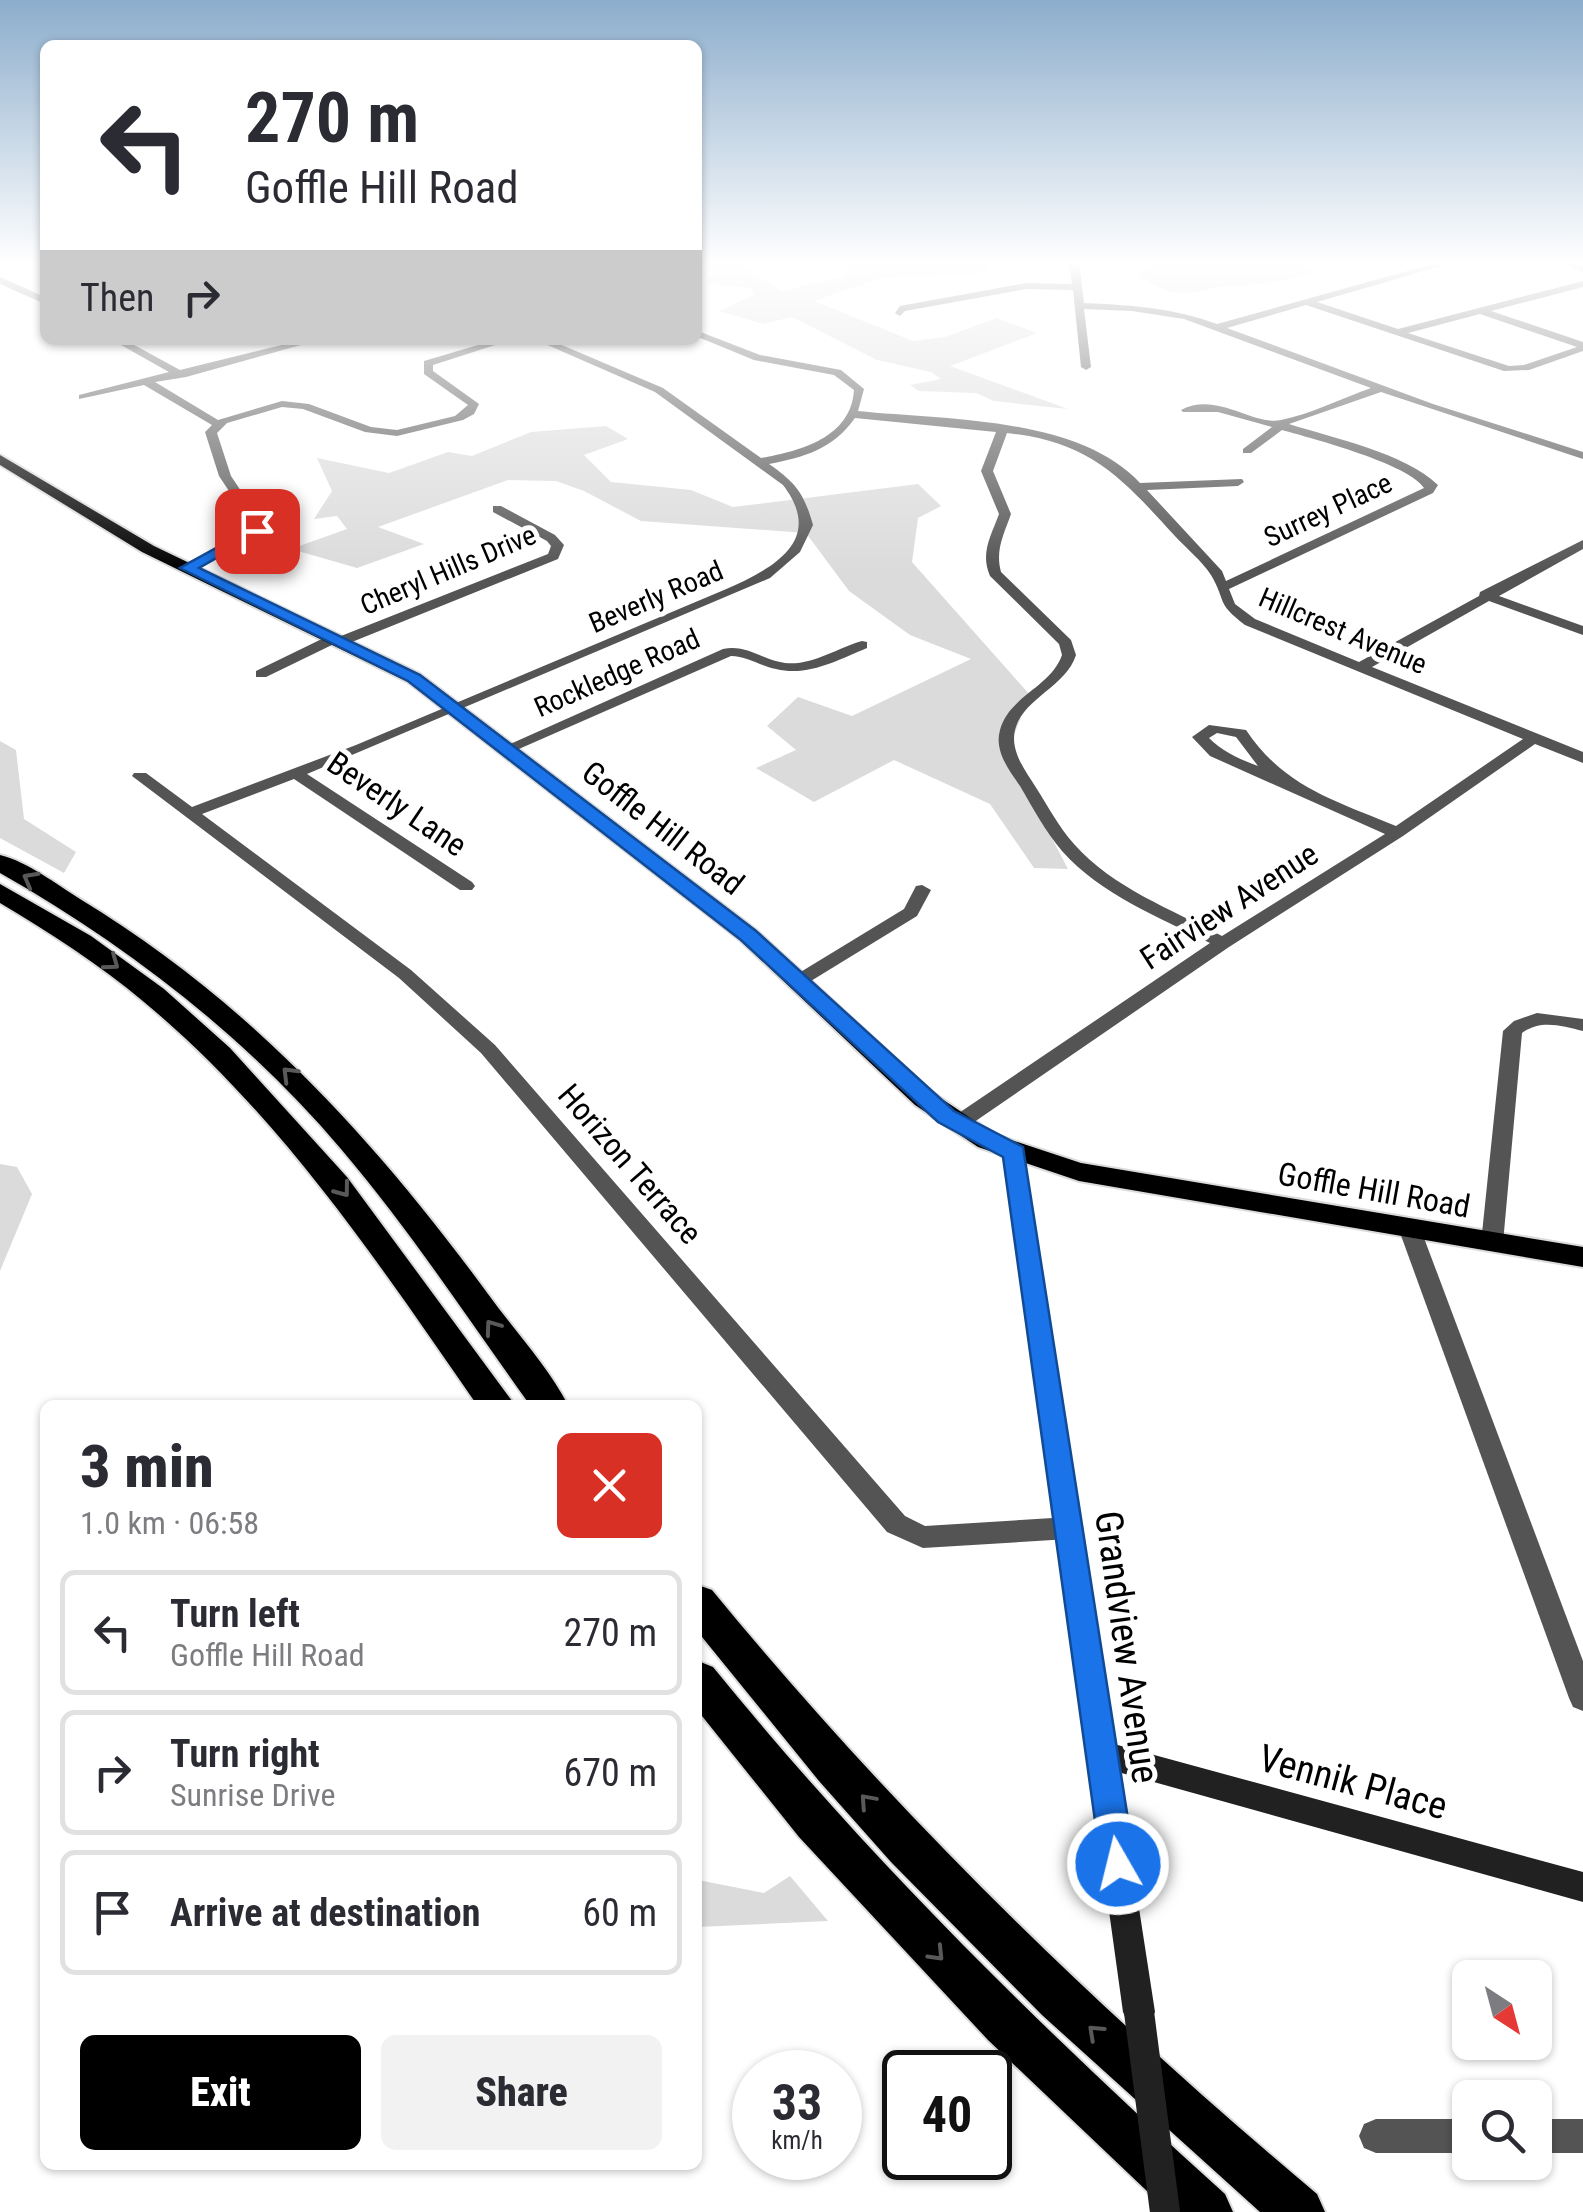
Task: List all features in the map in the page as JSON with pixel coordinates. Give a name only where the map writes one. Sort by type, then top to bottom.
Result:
[{"type":"highway","points":[[0,863],[64,898],[163,965],[226,1015],[289,1074],[379,1176],[546,1400]]},
{"type":"highway","points":[[0,892],[132,978],[196,1030],[256,1088],[344,1191],[493,1400]]},
{"type":"highway","points":[[702,1607],[794,1719],[928,1867],[1162,2094],[1300,2212]]},
{"type":"highway","points":[[702,1685],[800,1806],[888,1904],[1121,2134],[1206,2212]]},
{"type":"highway","points":[[1121,2134],[1191,2212]]},
{"type":"main road","name":"Goffle Hill Road","points":[[0,459],[148,550],[414,678],[748,935],[924,1099],[956,1124],[1014,1153],[1080,1172],[1583,1257]]},
{"type":"street","points":[[163,364],[182,374]]},
{"type":"street","points":[[83,398],[220,364]]},
{"type":"street","points":[[187,568],[253,535],[260,527],[225,476],[211,432],[217,424],[266,406],[290,404],[378,432],[428,428],[466,415],[474,404],[428,372],[428,364]]},
{"type":"street","name":"Beverly Road","points":[[191,813],[455,709],[744,586],[783,564],[803,540],[806,516],[795,490],[659,390],[598,364]]},
{"type":"street","points":[[760,462],[798,454],[831,440],[851,414],[860,394],[845,376],[802,364]]},
{"type":"street","points":[[1316,364],[1583,456]]},
{"type":"street","points":[[1493,364],[1508,369],[1535,364]]},
{"type":"street","points":[[148,384],[217,424]]},
{"type":"street","points":[[1247,452],[1279,427],[1304,414],[1382,388]]},
{"type":"street","name":"Surrey Place","points":[[1187,410],[1216,408],[1279,427],[1411,468],[1432,485],[1429,490],[1223,587]]},
{"type":"street","name":"Hillcrest Avenue","points":[[851,414],[1003,428],[1072,444],[1119,468],[1217,574],[1229,606],[1250,622],[1583,758]]},
{"type":"street","points":[[1003,428],[987,472],[1005,514],[990,551],[990,563],[995,573],[1066,643],[1071,654],[1056,677],[1012,714],[1006,735],[1008,751],[1060,838],[1078,859],[1110,883],[1223,943]]},
{"type":"street","points":[[1567,451],[1583,444]]},
{"type":"street","points":[[1137,487],[1238,482]]},
{"type":"street","name":"Cheryl Hills Drive","points":[[338,640],[553,556],[558,544],[552,538],[496,509]]},
{"type":"street","points":[[1362,666],[1583,544]]},
{"type":"street","points":[[1486,595],[1583,631]]},
{"type":"street","points":[[261,674],[338,640]]},
{"type":"street","name":"Rockledge Road","points":[[506,748],[728,652],[748,652],[773,664],[794,667],[862,645]]},
{"type":"street","points":[[1282,780],[1260,763],[1241,733],[1214,728],[1200,737],[1216,752],[1397,833]]},
{"type":"street","name":"Fairview Avenue","points":[[956,1124],[1534,738]]},
{"type":"street","name":"Beverly Lane","points":[[295,773],[466,886]]},
{"type":"street","name":"Horizon Terrace","points":[[140,776],[405,974],[488,1048],[896,1524],[923,1538],[1069,1528]]},
{"type":"street","points":[[800,980],[911,912],[922,890]]},
{"type":"street","points":[[1492,1242],[1513,1031],[1519,1024],[1542,1019],[1583,1026]]},
{"type":"street","name":"Grandview Avenue","points":[[1014,1153],[1165,2212]]},
{"type":"street","points":[[1410,1230],[1583,1698]]},
{"type":"street","name":"Vennik Place","points":[[1102,1754],[1583,1887]]},
{"type":"street","points":[[1162,2094],[1327,2212]]},
{"type":"street","points":[[1376,2136],[1452,2136]]},
{"type":"street","points":[[1552,2136],[1583,2136]]},
{"type":"shaded area","points":[[896,364],[955,364],[950,366],[1068,409],[994,401],[976,393],[919,391],[910,385],[941,379],[931,372]]},
{"type":"shaded area","points":[[606,426],[628,439],[584,455],[611,482],[691,490],[733,507],[918,484],[941,506],[918,518],[912,562],[1030,695],[1007,752],[1068,869],[1034,868],[990,804],[894,760],[814,802],[756,768],[796,750],[767,726],[798,697],[852,716],[971,659],[910,635],[849,591],[806,533],[641,521],[556,481],[508,480],[378,527],[424,544],[357,568],[291,549],[347,529],[337,516],[314,519],[332,491],[317,458],[389,473],[448,452],[472,456],[531,432]]},
{"type":"shaded area","points":[[0,741],[16,750],[24,819],[76,852],[64,873],[0,838]]},
{"type":"shaded area","points":[[0,1164],[17,1167],[32,1194],[0,1271]]},
{"type":"shaded area","points":[[790,1876],[828,1921],[702,1927],[702,1881],[764,1893]]},
{"type":"route","points":[[257,531],[187,568],[414,678],[748,935],[946,1117],[1014,1153],[1118,1864]]}]
